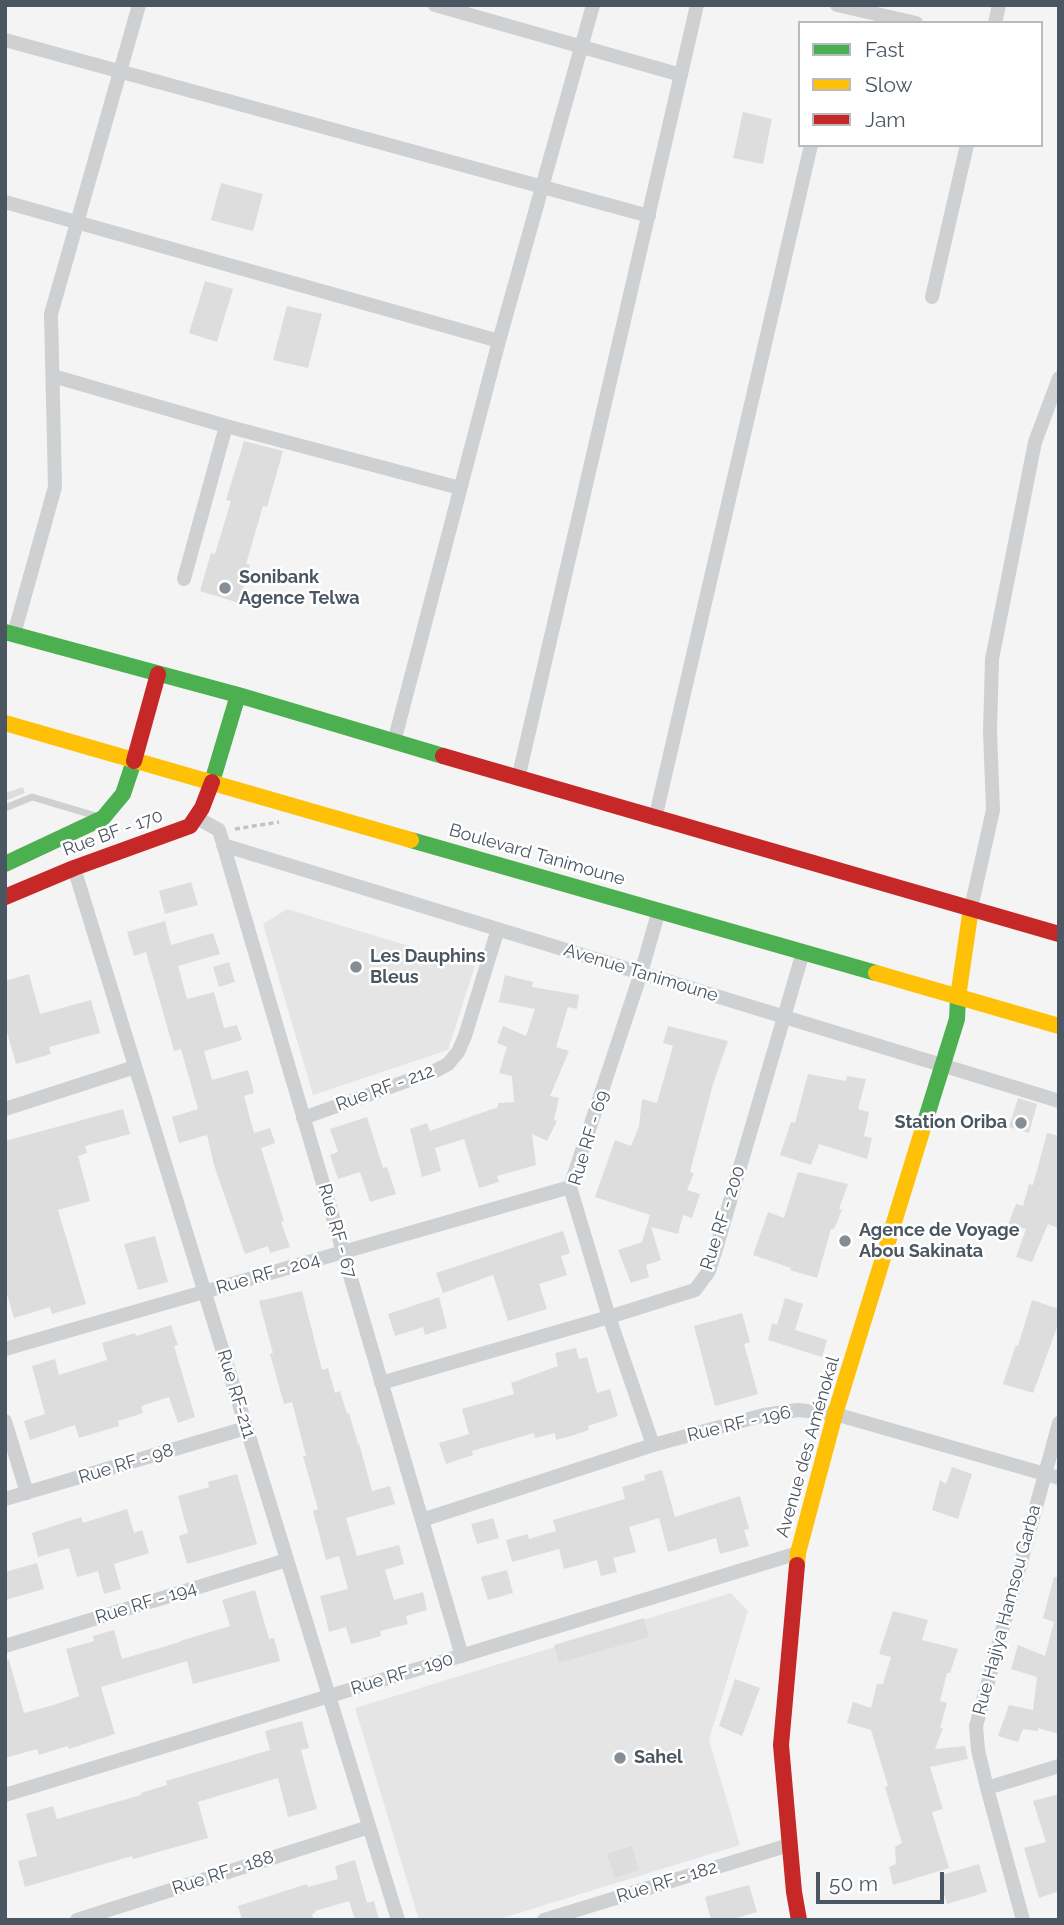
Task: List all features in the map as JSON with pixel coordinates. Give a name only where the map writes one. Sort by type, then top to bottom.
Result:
[{"type":"main road","points":[[10,633],[238,695],[655,819],[1059,934]]},
{"type":"main road","name":"Rue BF - 170","points":[[5,864],[103,818],[123,794],[158,674]]},
{"type":"main road","points":[[197,818],[212,782],[238,695]]},
{"type":"main road","name":"Boulevard Tanimoune","points":[[5,723],[1059,1026]]},
{"type":"main road","name":"Rue BF - 170","points":[[5,897],[74,868],[190,826],[197,818]]},
{"type":"main road","name":"Avenue des Aménokal","points":[[799,1920],[780,1745],[798,1553],[835,1414],[957,1019],[971,908]]},
{"type":"street","points":[[10,633],[55,487],[51,314],[139,5]]},
{"type":"street","points":[[435,5],[681,75]]},
{"type":"street","points":[[394,743],[499,341],[593,5]]},
{"type":"street","points":[[518,779],[697,5]]},
{"type":"street","points":[[842,6],[907,21]]},
{"type":"street","points":[[5,40],[649,216]]},
{"type":"street","points":[[655,819],[811,147]]},
{"type":"street","points":[[932,297],[967,147]]},
{"type":"street","points":[[5,202],[499,341]]},
{"type":"street","points":[[53,376],[226,426],[460,488]]},
{"type":"street","points":[[971,908],[993,810],[990,732],[992,659],[1035,442],[1059,378]]},
{"type":"street","points":[[184,579],[226,426]]},
{"type":"street","name":"Rue RF - 67","points":[[197,818],[219,830],[462,1656]]},
{"type":"street","name":"Avenue Tanimoune","points":[[223,845],[1059,1101]]},
{"type":"street","name":"Rue RF-211","points":[[74,868],[398,1920]]},
{"type":"street","name":"Rue RF - 69","points":[[653,1445],[609,1317],[570,1187],[642,973],[659,910]]},
{"type":"street","name":"Rue RF - 212","points":[[303,1118],[448,1064],[458,1052],[465,1036],[498,929]]},
{"type":"street","name":"Rue RF - 200","points":[[382,1383],[695,1290],[709,1271],[803,952]]},
{"type":"street","points":[[5,1109],[135,1067]]},
{"type":"street","name":"Rue RF - 204","points":[[5,1349],[570,1187]]},
{"type":"street","name":"Rue RF - 196","points":[[422,1520],[653,1445],[764,1415],[797,1410],[835,1414],[1059,1478]]},
{"type":"street","points":[[5,1421],[27,1493]]},
{"type":"street","name":"Rue Hajiya Hamsou Garba","points":[[1023,1920],[987,1788],[978,1750],[976,1726],[1059,1423]]},
{"type":"street","name":"Rue RF - 98","points":[[5,1499],[246,1428]]},
{"type":"street","name":"Rue RF - 190","points":[[5,1795],[798,1553]]},
{"type":"street","name":"Rue RF - 194","points":[[5,1646],[287,1560]]},
{"type":"street","points":[[987,1788],[1059,1766]]},
{"type":"street","name":"Rue RF - 188","points":[[77,1920],[369,1827]]},
{"type":"street","name":"Rue RF - 182","points":[[544,1920],[789,1845]]},
{"type":"lane","points":[[5,808],[32,797],[103,818]]},
{"type":"shaded area","points":[[287,909],[475,966],[448,1050],[313,1095],[263,924]]},
{"type":"shaded area","points":[[731,1593],[748,1611],[709,1740],[740,1845],[496,1920],[419,1920],[355,1708]]},
{"type":"building","points":[[743,112],[772,119],[763,164],[733,158]]},
{"type":"building","points":[[221,183],[263,194],[253,231],[211,220]]},
{"type":"building","points":[[205,281],[233,289],[217,342],[189,333]]},
{"type":"building","points":[[287,306],[322,314],[308,368],[273,360]]},
{"type":"building","points":[[244,441],[283,451],[267,507],[263,506],[246,564],[250,565],[239,603],[200,591],[211,553],[215,554],[231,501],[226,500]]},
{"type":"building","points":[[23,787],[25,793],[5,801],[5,793]]},
{"type":"building","points":[[191,882],[198,905],[165,914],[159,891]]},
{"type":"building","points":[[165,921],[171,945],[213,933],[220,954],[178,966],[187,999],[214,992],[224,1028],[237,1025],[242,1040],[204,1051],[212,1080],[248,1070],[254,1093],[244,1096],[254,1133],[270,1128],[275,1143],[261,1148],[290,1247],[270,1253],[268,1246],[245,1254],[214,1165],[207,1135],[179,1143],[172,1117],[198,1109],[181,1049],[174,1051],[146,952],[134,956],[127,932]]},
{"type":"building","points":[[229,962],[235,982],[219,987],[213,967]]},
{"type":"building","points":[[29,974],[40,1014],[91,1000],[100,1033],[49,1047],[51,1054],[16,1064],[5,1025],[5,981]]},
{"type":"building","points":[[505,975],[533,982],[532,987],[579,995],[577,1009],[568,1007],[556,1047],[569,1051],[550,1096],[559,1098],[554,1120],[557,1121],[547,1141],[532,1134],[536,1165],[497,1176],[499,1182],[479,1188],[464,1139],[435,1148],[441,1171],[422,1177],[410,1129],[427,1123],[430,1131],[498,1107],[498,1103],[514,1102],[512,1076],[499,1073],[507,1047],[497,1043],[503,1026],[526,1036],[535,1009],[499,1002]]},
{"type":"building","points":[[668,1026],[728,1041],[713,1084],[690,1172],[694,1173],[687,1190],[700,1194],[692,1218],[683,1215],[678,1234],[651,1227],[661,1260],[646,1265],[649,1277],[631,1283],[618,1250],[642,1242],[650,1215],[595,1197],[615,1140],[631,1146],[639,1126],[642,1099],[657,1103],[673,1046],[663,1043]]},
{"type":"building","points":[[808,1074],[846,1081],[847,1076],[866,1079],[858,1109],[869,1112],[864,1136],[872,1138],[867,1159],[819,1144],[811,1165],[780,1155],[791,1122],[795,1123]]},
{"type":"building","points":[[1018,1098],[1037,1104],[1029,1133],[1009,1127]]},
{"type":"building","points":[[123,1109],[130,1134],[85,1146],[87,1153],[78,1156],[90,1201],[58,1210],[86,1304],[52,1314],[50,1307],[14,1318],[5,1288],[5,1141]]},
{"type":"building","points":[[367,1117],[383,1168],[387,1167],[396,1194],[370,1202],[360,1172],[338,1179],[330,1155],[338,1152],[330,1129]]},
{"type":"building","points":[[1047,1133],[1059,1136],[1059,1228],[1048,1224],[1032,1262],[1016,1257],[1026,1229],[1008,1225],[1016,1204],[1023,1206],[1029,1184],[1033,1185]]},
{"type":"building","points":[[798,1172],[848,1184],[839,1209],[842,1210],[834,1229],[831,1229],[817,1278],[753,1255],[768,1212],[784,1218]]},
{"type":"building","points":[[563,1231],[570,1253],[561,1256],[567,1275],[539,1284],[547,1309],[508,1321],[493,1275],[443,1293],[436,1273]]},
{"type":"building","points":[[155,1236],[168,1282],[138,1290],[124,1244]]},
{"type":"building","points":[[302,1291],[322,1370],[328,1368],[335,1393],[340,1391],[359,1443],[372,1491],[390,1486],[395,1504],[346,1518],[357,1556],[399,1545],[404,1564],[385,1570],[394,1600],[423,1592],[427,1610],[406,1616],[408,1624],[380,1631],[381,1636],[351,1644],[346,1627],[329,1632],[320,1596],[348,1589],[339,1556],[326,1560],[313,1511],[318,1509],[303,1456],[306,1456],[292,1402],[284,1404],[259,1301]]},
{"type":"building","points":[[439,1297],[447,1328],[425,1335],[423,1327],[395,1336],[388,1314]]},
{"type":"building","points":[[785,1298],[803,1304],[795,1330],[827,1340],[822,1357],[768,1340],[772,1323],[777,1325]]},
{"type":"building","points":[[1032,1300],[1059,1309],[1059,1322],[1033,1393],[1003,1384]]},
{"type":"building","points":[[742,1313],[750,1342],[744,1344],[758,1394],[715,1406],[694,1326]]},
{"type":"building","points":[[171,1325],[178,1345],[174,1346],[195,1417],[178,1423],[169,1397],[144,1405],[141,1407],[143,1413],[118,1421],[119,1426],[79,1438],[75,1425],[30,1440],[24,1421],[45,1414],[32,1366],[55,1359],[59,1375],[107,1360],[102,1343]]},
{"type":"building","points":[[576,1348],[579,1359],[587,1357],[597,1393],[610,1389],[618,1416],[588,1426],[589,1430],[574,1435],[556,1440],[555,1433],[535,1438],[534,1433],[472,1451],[473,1455],[446,1464],[439,1443],[469,1434],[462,1409],[514,1394],[511,1383],[558,1366],[555,1353]]},
{"type":"building","points":[[952,1467],[972,1474],[958,1519],[932,1510],[940,1480],[946,1484]]},
{"type":"building","points":[[662,1470],[675,1517],[740,1496],[749,1529],[744,1530],[749,1546],[720,1554],[716,1538],[668,1552],[659,1518],[629,1527],[636,1552],[613,1558],[617,1572],[601,1576],[597,1560],[564,1569],[559,1549],[512,1562],[506,1540],[528,1534],[529,1539],[556,1531],[553,1520],[625,1499],[622,1487],[645,1480],[644,1475]]},
{"type":"building","points":[[237,1474],[257,1544],[187,1564],[179,1536],[188,1533],[178,1496],[209,1487],[208,1482]]},
{"type":"building","points":[[127,1509],[134,1533],[142,1530],[149,1553],[114,1564],[121,1589],[104,1594],[98,1571],[77,1577],[69,1548],[38,1557],[32,1533],[81,1517],[83,1523]]},
{"type":"building","points":[[493,1518],[499,1538],[477,1544],[471,1524]]},
{"type":"building","points":[[37,1563],[44,1589],[5,1600],[5,1572]]},
{"type":"building","points":[[507,1570],[513,1593],[488,1600],[481,1577]]},
{"type":"building","points":[[1054,1577],[1059,1577],[1059,1734],[1038,1728],[1038,1731],[1023,1729],[1018,1742],[998,1736],[1009,1705],[1033,1710],[1037,1677],[1011,1669],[1018,1645],[1045,1656],[1054,1622],[1043,1618]]},
{"type":"building","points":[[255,1590],[269,1639],[274,1638],[280,1661],[193,1684],[187,1661],[101,1687],[115,1734],[69,1749],[68,1746],[39,1755],[37,1749],[5,1758],[5,1660],[9,1660],[24,1713],[57,1704],[79,1696],[66,1649],[94,1641],[93,1636],[114,1630],[122,1659],[180,1642],[230,1626],[222,1600]]},
{"type":"building","points":[[893,1611],[928,1620],[922,1640],[958,1649],[950,1673],[947,1673],[940,1701],[947,1703],[940,1728],[943,1728],[935,1749],[965,1746],[968,1759],[930,1767],[943,1809],[932,1812],[949,1868],[893,1885],[889,1867],[896,1864],[895,1847],[902,1843],[885,1787],[888,1786],[871,1730],[847,1723],[853,1702],[871,1708],[877,1684],[883,1684],[891,1657],[879,1654]]},
{"type":"building","points":[[644,1618],[649,1637],[559,1663],[554,1645]]},
{"type":"building","points":[[735,1679],[760,1688],[742,1736],[719,1726]]},
{"type":"building","points":[[302,1721],[309,1748],[301,1750],[317,1809],[288,1817],[278,1778],[198,1802],[208,1838],[133,1859],[132,1856],[25,1887],[18,1861],[37,1856],[26,1814],[53,1806],[57,1819],[141,1795],[167,1785],[166,1781],[270,1750],[265,1731]]},
{"type":"building","points":[[1059,1794],[1059,1891],[1039,1898],[1024,1848],[1046,1842],[1033,1801]]},
{"type":"building","points":[[632,1846],[639,1870],[615,1878],[607,1854]]},
{"type":"building","points":[[355,1860],[367,1903],[374,1901],[379,1920],[355,1920],[349,1901],[315,1911],[312,1914],[314,1920],[242,1920],[238,1906],[307,1884],[308,1887],[338,1879],[335,1866]]},
{"type":"building","points":[[979,1864],[987,1892],[947,1904],[939,1876]]},
{"type":"building","points":[[749,1885],[757,1912],[730,1920],[711,1920],[705,1897]]},
{"type":"traffic: fast","points":[[5,632],[238,695],[443,756]]},
{"type":"traffic: fast","points":[[212,782],[238,695]]},
{"type":"traffic: fast","points":[[5,864],[103,818],[123,794],[134,761]]},
{"type":"traffic: fast","points":[[411,840],[876,973]]},
{"type":"traffic: fast","points":[[924,1125],[957,1019],[958,997]]},
{"type":"traffic: slow","points":[[5,723],[411,840]]},
{"type":"traffic: slow","points":[[958,997],[971,908]]},
{"type":"traffic: slow","points":[[876,973],[1059,1026]]},
{"type":"traffic: slow","points":[[797,1565],[835,1414],[924,1125]]},
{"type":"traffic: jam","points":[[134,761],[158,674]]},
{"type":"traffic: jam","points":[[443,756],[1059,934]]},
{"type":"traffic: jam","points":[[5,897],[74,868],[190,826],[202,808],[212,782]]},
{"type":"traffic: jam","points":[[797,1565],[781,1745],[794,1892],[799,1920]]},
{"type":"place","name":"Sonibank Agence Telwa","points":[[225,588]]},
{"type":"place","name":"Les Dauphins Bleus","points":[[356,967]]},
{"type":"place","name":"Station Oriba","points":[[1021,1123]]},
{"type":"place","name":"Agence de Voyage Abou Sakinata","points":[[845,1241]]},
{"type":"place","name":"Sahel","points":[[620,1758]]}]
